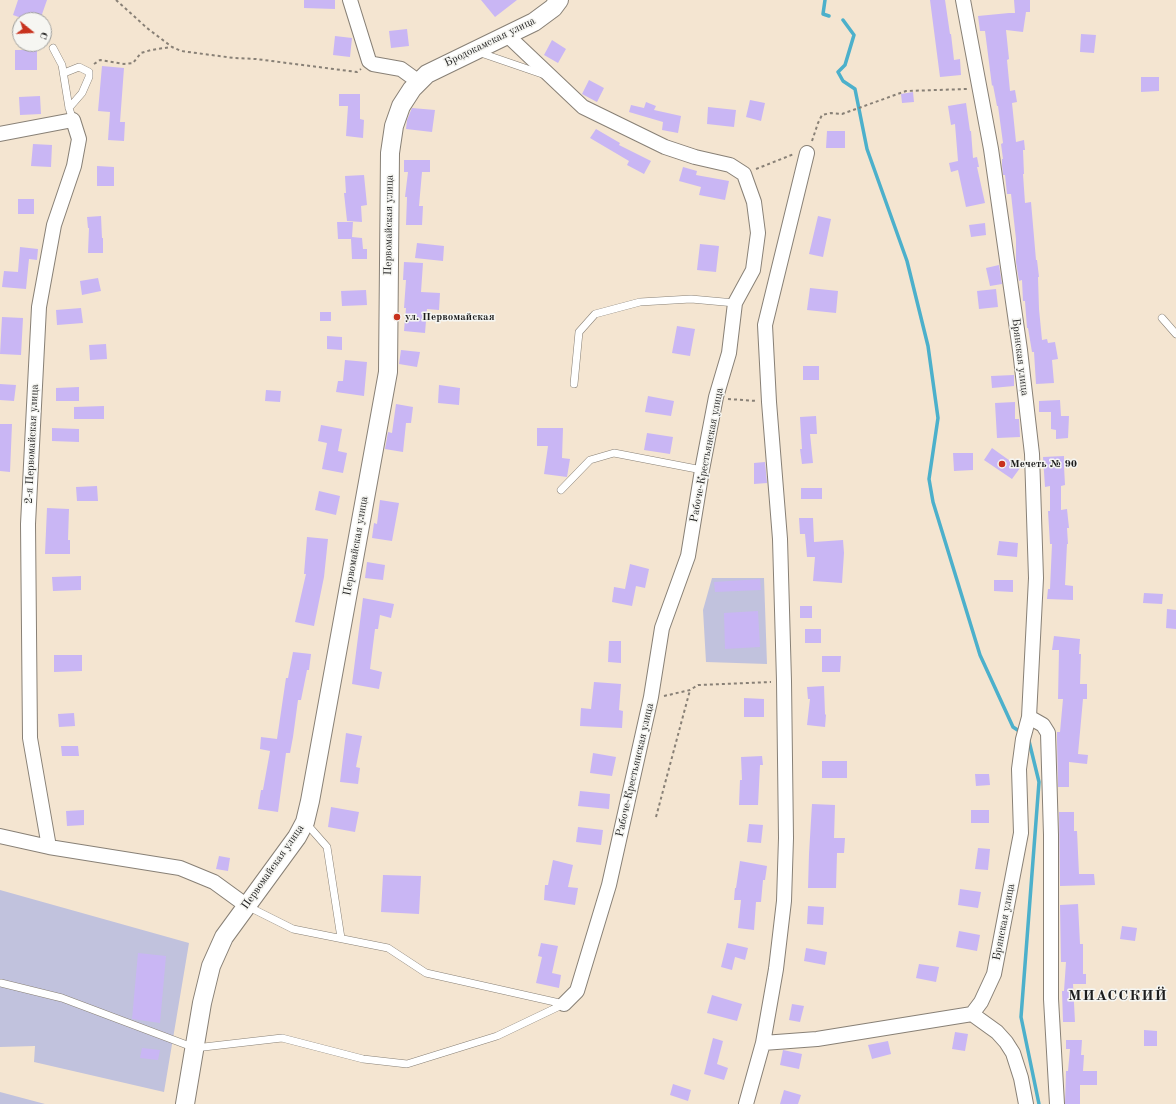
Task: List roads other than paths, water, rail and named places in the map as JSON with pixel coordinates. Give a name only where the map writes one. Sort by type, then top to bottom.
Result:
[{"type":"street","points":[[350,0],[368,61],[373,64],[401,69],[419,82]]},
{"type":"street","name":"Бродокамская улица","points":[[419,82],[427,74],[534,22],[553,8],[559,0]]},
{"type":"street","name":"Брянская улица","points":[[963,0],[978,88],[991,149],[1019,342],[1032,454],[1036,578],[1029,717],[1023,740],[1019,770],[1021,833],[994,974],[981,1002],[972,1014]]},
{"type":"street","points":[[507,35],[553,78]]},
{"type":"street","name":"Рабоче-Крестьянская улица","points":[[553,78],[584,107],[665,147],[730,166],[744,174],[754,202],[758,233],[752,270],[735,303],[729,353],[716,397],[688,556],[662,628],[651,697],[609,885],[576,991],[564,1004]]},
{"type":"street","name":"Первомайская улица","points":[[185,1104],[202,1003],[211,966],[224,937],[297,837],[305,822],[310,801],[388,372],[390,153],[394,126],[401,106],[419,82]]},
{"type":"street","points":[[0,134],[71,114]]},
{"type":"street","name":"2-я Первомайская улица","points":[[49,847],[30,738],[28,524],[39,307],[54,225],[74,166],[78,146],[79,139],[71,114]]},
{"type":"street","points":[[746,1104],[763,1043],[776,969],[784,901],[786,838],[780,539],[769,402],[765,325],[808,153]]},
{"type":"street","points":[[1029,717],[1043,724],[1048,733],[1051,835],[1051,999],[1057,1104]]},
{"type":"street","points":[[0,836],[49,847],[180,868],[214,882],[247,906]]},
{"type":"street","points":[[763,1043],[817,1039],[972,1014],[997,1032],[1006,1042],[1013,1054],[1021,1078],[1026,1104]]},
{"type":"lane","points":[[53,48],[64,73],[71,114]]},
{"type":"lane","points":[[474,51],[553,78]]},
{"type":"lane","points":[[64,73],[79,67],[89,72],[89,77],[71,114]]},
{"type":"lane","points":[[574,384],[579,332],[595,314],[640,302],[691,299],[735,303]]},
{"type":"lane","points":[[1162,318],[1176,334]]},
{"type":"lane","points":[[561,490],[590,460],[614,453],[702,470]]},
{"type":"lane","points":[[305,822],[327,847],[341,938]]},
{"type":"lane","points":[[247,906],[293,929],[388,948],[426,974],[564,1004]]},
{"type":"lane","points":[[1,983],[62,998],[195,1048],[282,1038],[363,1059],[407,1064],[497,1036],[564,1004]]},
{"type":"waterway","points":[[825,0],[823,14],[829,16]]},
{"type":"waterway","points":[[843,20],[854,35],[845,65],[838,72],[843,81],[855,89],[867,149],[907,261],[928,346],[938,418],[929,479],[933,502],[980,655],[1013,727],[1022,733]]},
{"type":"waterway","points":[[1028,737],[1039,782],[1021,1017],[1039,1104]]},
{"type":"place","name":"ул. Первомайская","points":[[397,317]]},
{"type":"place","name":"Мечеть № 90","points":[[1002,464]]},
{"type":"district","name":"МИАССКИЙ","points":[[1118,996]]}]
